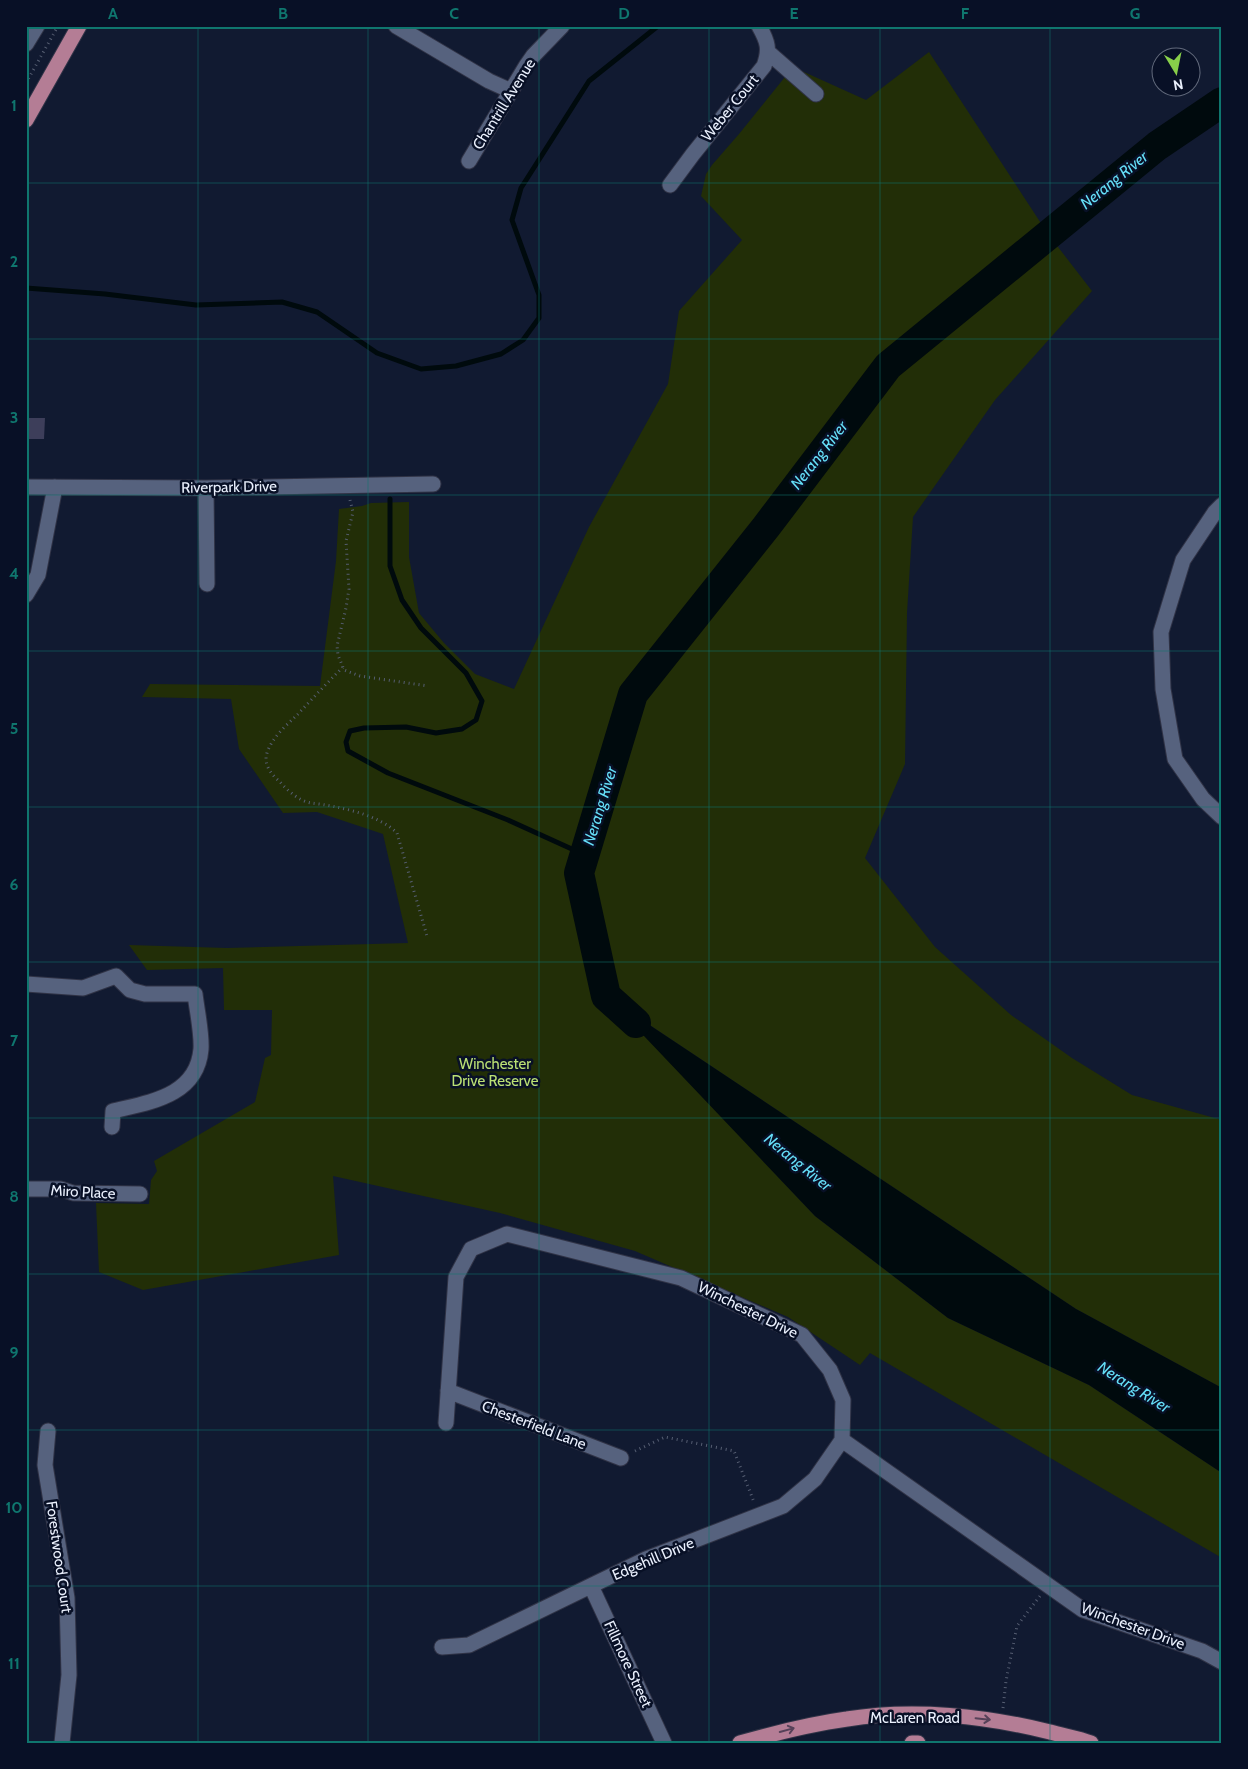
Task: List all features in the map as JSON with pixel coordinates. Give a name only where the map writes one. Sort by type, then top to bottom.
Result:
[{"type":"main road","points":[[26,120],[80,26]]},
{"type":"main road","name":"McLaren Road","points":[[740,1743],[796,1728],[849,1718],[921,1715],[1002,1721],[1091,1743]]},
{"type":"main road","name":"McLaren Road","points":[[912,1743],[918,1743]]},
{"type":"street","points":[[26,44],[37,26]]},
{"type":"street","points":[[396,26],[489,81],[511,91]]},
{"type":"street","name":"Chantrill Avenue","points":[[469,161],[533,56],[562,26]]},
{"type":"street","points":[[759,26],[766,38],[769,53],[816,94]]},
{"type":"street","name":"Weber Court","points":[[670,185],[764,66],[769,53]]},
{"type":"street","name":"Riverpark Drive","points":[[26,487],[206,488],[433,484]]},
{"type":"street","points":[[26,595],[38,575],[55,487]]},
{"type":"street","points":[[206,488],[207,584]]},
{"type":"street","points":[[1222,505],[1215,512],[1183,560],[1161,632],[1163,689],[1175,759],[1204,799],[1222,817]]},
{"type":"street","points":[[26,984],[83,988],[116,976],[130,990],[145,994],[195,994],[201,1048],[197,1064],[184,1086],[157,1100],[113,1111],[112,1127]]},
{"type":"street","name":"Miro Place","points":[[26,1189],[61,1190],[73,1194],[140,1194]]},
{"type":"street","name":"Winchester Drive","points":[[446,1423],[456,1277],[471,1249],[507,1234],[681,1278],[802,1335],[830,1370],[844,1400],[842,1440],[1083,1610],[1202,1651],[1222,1662]]},
{"type":"street","name":"Chesterfield Lane","points":[[448,1392],[620,1458]]},
{"type":"street","name":"Forestwood Court","points":[[48,1431],[45,1465],[67,1598],[69,1675],[62,1743]]},
{"type":"street","name":"Edgehill Drive","points":[[442,1647],[469,1645],[646,1559],[783,1506],[815,1479],[842,1440]]},
{"type":"street","name":"Fillmore Street","points":[[591,1586],[664,1743]]},
{"type":"path","points":[[26,83],[58,26]]},
{"type":"path","points":[[346,485],[353,512],[346,541],[349,589],[337,646],[344,670],[360,676],[428,686]]},
{"type":"path","points":[[343,667],[276,736],[266,754],[269,772],[300,799],[310,803],[325,803],[367,816],[390,826],[397,833],[427,936]]},
{"type":"path","points":[[620,1458],[665,1437],[734,1451],[759,1515]]},
{"type":"path","points":[[1002,1721],[1006,1681],[1017,1626],[1048,1585]]},
{"type":"green space","name":"Winchester Drive Reserve","points":[[929,52],[1048,234],[1092,291],[995,400],[913,517],[907,613],[905,764],[865,858],[935,947],[1011,1015],[1072,1058],[1132,1095],[1222,1120],[1222,1388],[1076,1309],[609,998],[815,1216],[948,1318],[1089,1385],[1222,1473],[1222,1558],[870,1353],[860,1365],[788,1317],[635,1251],[500,1213],[333,1176],[339,1255],[143,1290],[99,1272],[96,1203],[149,1204],[151,1180],[157,1171],[154,1161],[255,1102],[265,1058],[271,1055],[272,1010],[224,1010],[223,968],[147,970],[129,945],[227,948],[408,943],[383,834],[317,812],[283,813],[239,749],[231,699],[142,697],[150,684],[320,686],[336,561],[339,509],[371,503],[409,502],[409,557],[419,613],[444,643],[475,674],[514,689],[589,527],[668,384],[679,311],[742,240],[701,196],[706,174],[793,67],[866,100]]},
{"type":"water","points":[[606,996],[1076,1309],[1222,1388],[1222,1473],[1089,1385],[948,1318],[815,1216]]},
{"type":"building","points":[[26,418],[45,418],[44,439],[26,439]]},
{"type":"waterway","points":[[26,288],[105,294],[196,305],[282,302],[317,312],[377,353],[421,369],[456,366],[501,354],[523,340],[539,318],[539,295],[512,220],[521,188],[589,81],[658,26]]},
{"type":"waterway","name":"Nerang River","points":[[636,1023],[606,996],[579,873],[633,694],[766,527],[888,366],[1157,146],[1222,102]]},
{"type":"waterway","points":[[390,499],[390,566],[402,600],[421,628],[466,673],[482,701],[476,720],[462,729],[436,733],[406,727],[364,728],[350,731],[346,742],[348,751],[388,773],[508,820],[585,855]]}]
